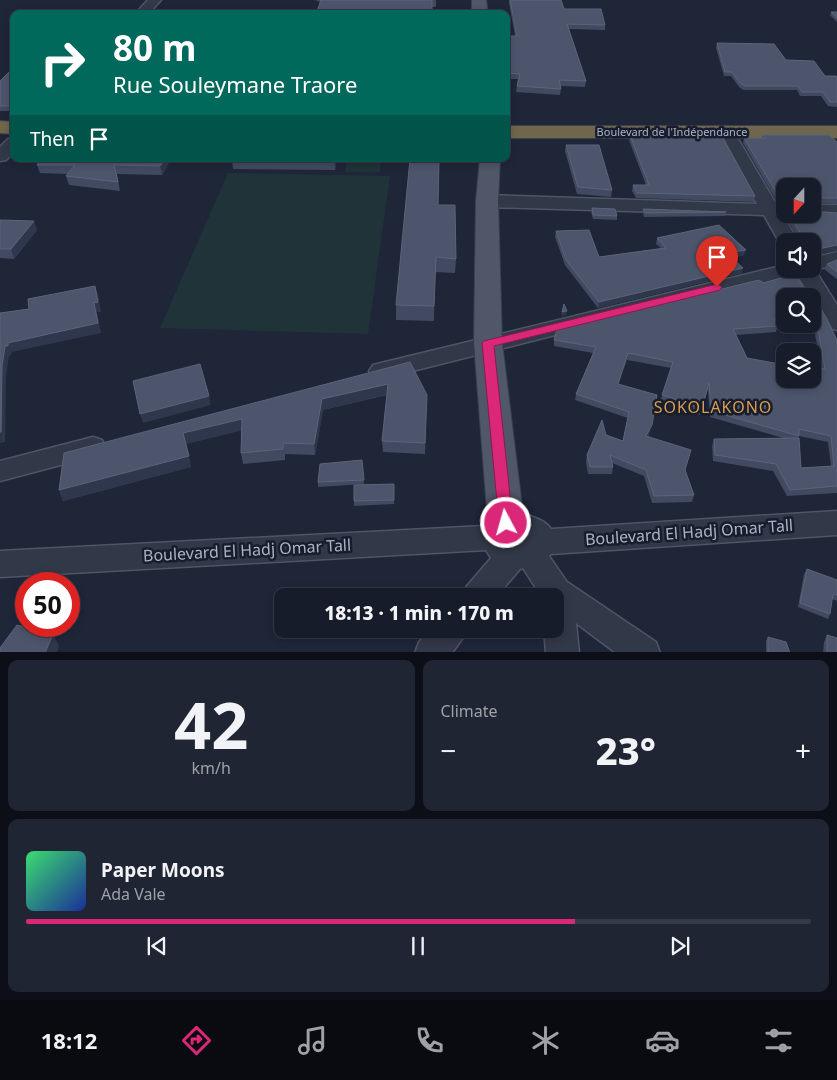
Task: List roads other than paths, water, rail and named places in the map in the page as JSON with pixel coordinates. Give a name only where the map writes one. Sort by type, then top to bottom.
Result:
[{"type":"highway","name":"Boulevard de l'Indépendance","points":[[510,132],[836,133]]},
{"type":"main road","points":[[490,162],[487,201],[488,343],[517,542]]},
{"type":"street","points":[[146,10],[155,0]]},
{"type":"street","points":[[726,132],[776,208]]},
{"type":"street","points":[[0,156],[10,147]]},
{"type":"street","points":[[487,201],[776,210]]},
{"type":"street","points":[[821,210],[837,211]]},
{"type":"street","points":[[821,262],[837,258]]},
{"type":"street","points":[[363,376],[488,343],[776,273]]},
{"type":"street","points":[[810,278],[837,323]]},
{"type":"street","points":[[0,471],[115,441]]},
{"type":"street","name":"Boulevard El Hadj Omar Tall","points":[[0,564],[517,542],[837,523]]},
{"type":"street","points":[[484,588],[517,542],[553,588]]},
{"type":"street","points":[[564,597],[644,652]]},
{"type":"street","points":[[431,652],[443,638]]},
{"type":"street","points":[[561,638],[563,652]]},
{"type":"district","name":"SOKOLAKONO","points":[[713,407]]}]
